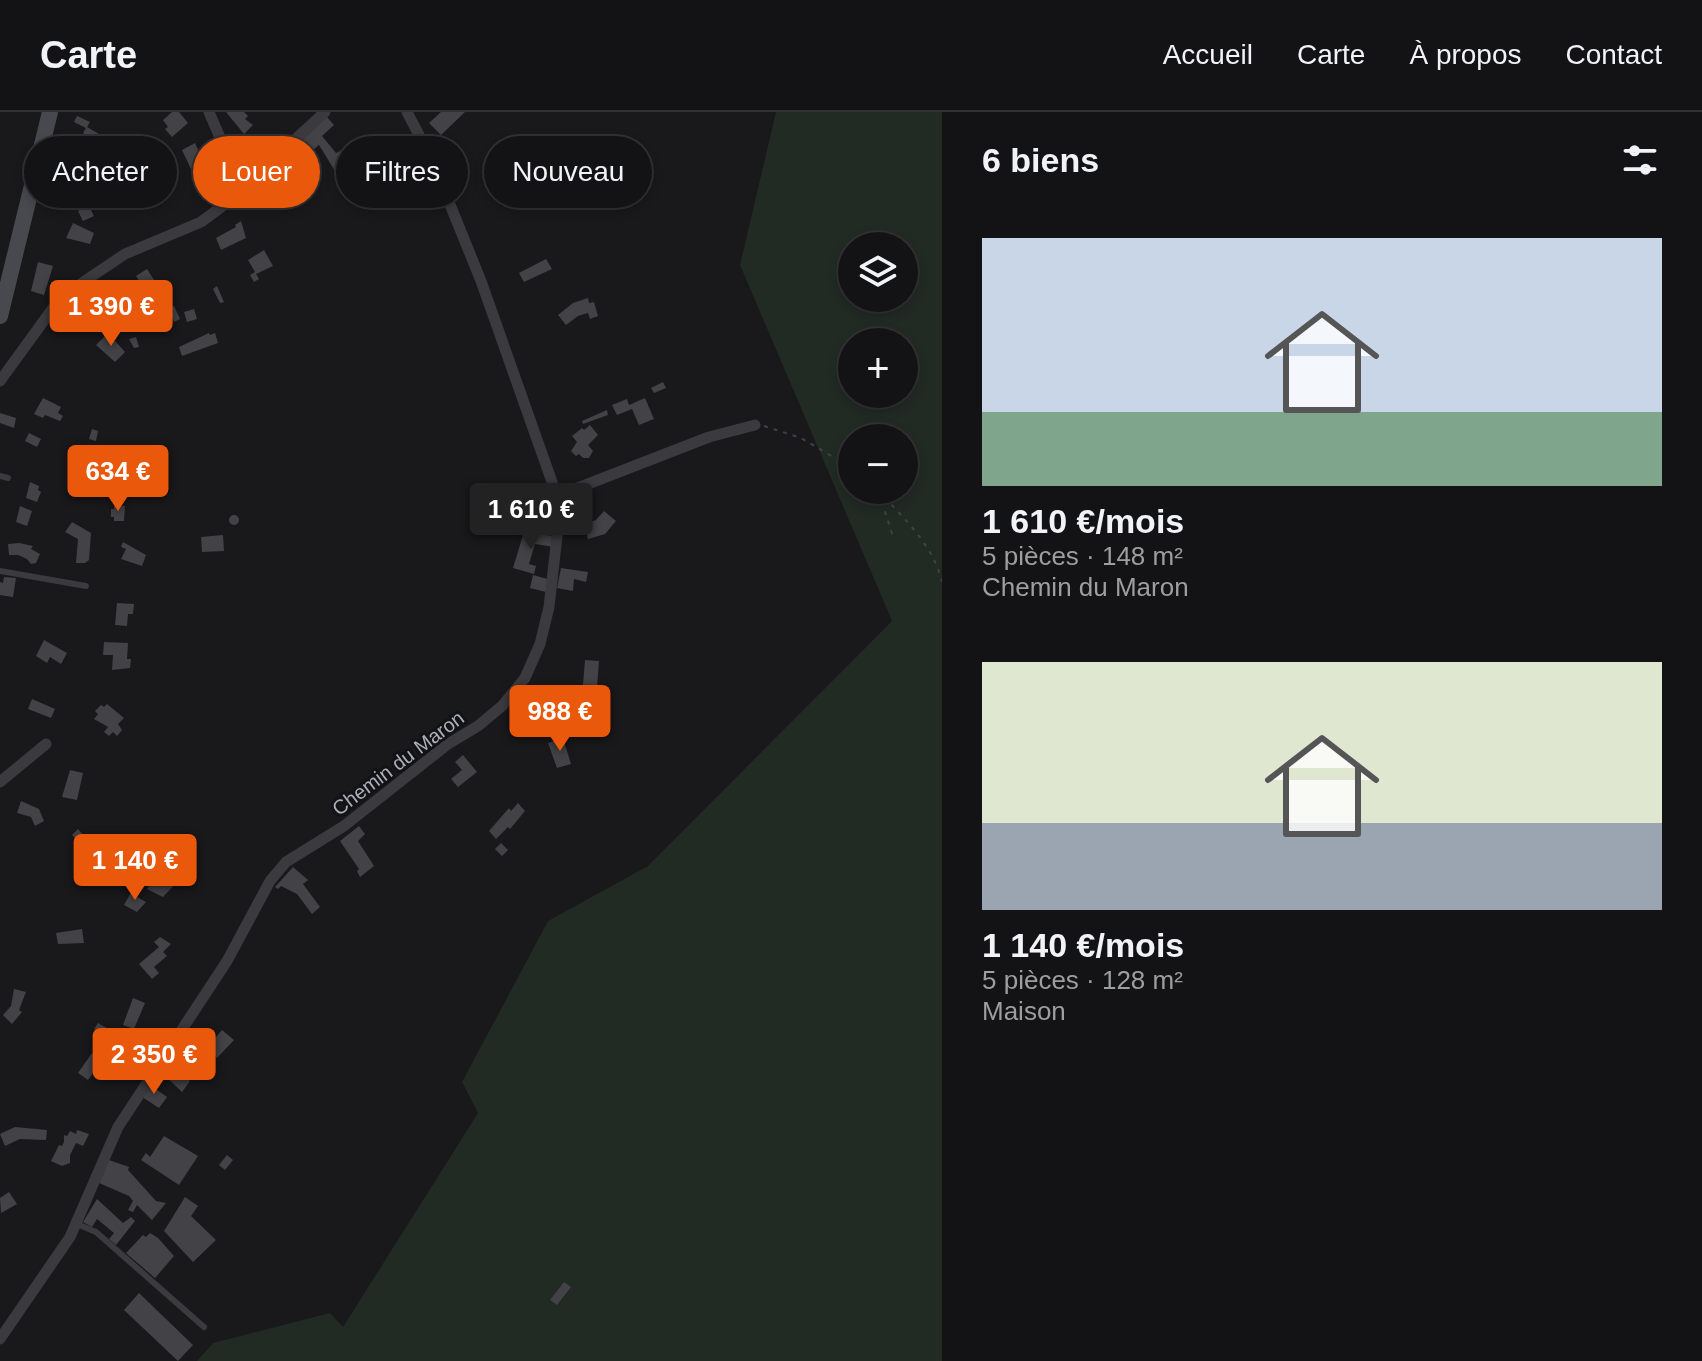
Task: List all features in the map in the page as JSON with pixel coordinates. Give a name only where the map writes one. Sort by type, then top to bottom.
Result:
[{"type":"street","points":[[0,316],[6,259],[50,112]]},
{"type":"street","points":[[209,112],[219,136]]},
{"type":"street","points":[[299,136],[325,112]]},
{"type":"street","name":"Chemin du Maron","points":[[0,1339],[77,1224],[118,1127],[227,961],[270,881],[286,862],[344,826],[502,706],[525,678],[540,644],[549,607],[559,525],[557,496],[481,281],[432,160],[407,112]]},
{"type":"street","points":[[0,381],[61,297],[125,254],[201,222],[220,208]]},
{"type":"street","points":[[557,496],[709,437],[755,425]]},
{"type":"street","points":[[0,782],[46,744]]},
{"type":"lane","points":[[0,571],[86,586]]},
{"type":"lane","points":[[77,1224],[96,1232],[204,1327]]},
{"type":"path","points":[[755,425],[771,426],[801,438],[838,460]]},
{"type":"path","points":[[882,504],[894,540]]},
{"type":"path","points":[[890,504],[929,548],[942,582]]},
{"type":"shaded area","points":[[776,112],[942,112],[942,1361],[197,1361],[213,1343],[330,1313],[343,1327],[478,1113],[462,1082],[548,921],[648,866],[892,621],[842,504],[918,504],[918,424],[838,424],[838,495],[740,265]]},
{"type":"building","points":[[172,112],[179,112],[188,123],[171,136],[163,120]]},
{"type":"building","points":[[226,112],[244,112],[248,116],[245,119],[253,125],[244,134]]},
{"type":"building","points":[[441,112],[465,112],[441,135],[429,123]]},
{"type":"building","points":[[77,116],[90,122],[87,127],[98,136],[85,136],[83,133],[86,128],[74,122]]},
{"type":"building","points":[[327,117],[334,125],[322,136],[336,153],[335,171],[320,147],[320,136],[306,136]]},
{"type":"building","points":[[193,144],[193,168],[191,169],[182,150]]},
{"type":"building","points":[[90,208],[94,216],[83,221],[78,211]]},
{"type":"building","points":[[241,221],[246,238],[221,250],[216,238]]},
{"type":"building","points":[[73,223],[94,233],[90,244],[66,238]]},
{"type":"building","points":[[264,250],[273,266],[256,274],[259,279],[254,282],[250,275],[255,272],[248,260]]},
{"type":"building","points":[[546,259],[552,269],[524,282],[519,273]]},
{"type":"building","points":[[38,262],[53,266],[44,295],[31,291]]},
{"type":"building","points":[[147,269],[160,289],[149,296],[136,276]]},
{"type":"building","points":[[217,286],[224,302],[220,303],[213,289]]},
{"type":"building","points":[[588,298],[589,303],[594,302],[598,316],[590,319],[588,313],[566,325],[558,315],[573,303]]},
{"type":"building","points":[[174,306],[180,319],[174,322],[172,317],[162,319],[147,328],[143,319]]},
{"type":"building","points":[[194,309],[197,319],[187,322],[184,312]]},
{"type":"building","points":[[108,333],[125,352],[115,362],[96,345]]},
{"type":"building","points":[[215,333],[218,343],[182,356],[179,347]]},
{"type":"building","points":[[136,337],[139,347],[134,348],[129,339]]},
{"type":"building","points":[[663,382],[666,388],[654,393],[651,388]]},
{"type":"building","points":[[43,398],[61,407],[58,413],[63,416],[60,421],[34,414]]},
{"type":"building","points":[[645,398],[654,419],[639,425],[632,409],[617,415],[612,405],[627,399],[629,405]]},
{"type":"building","points":[[607,410],[608,415],[583,424],[582,421]]},
{"type":"building","points":[[0,413],[16,418],[14,428],[0,423]]},
{"type":"building","points":[[590,425],[598,435],[588,445],[593,451],[589,458],[579,454],[576,456],[571,451],[577,442],[572,436]]},
{"type":"building","points":[[92,429],[98,431],[96,441],[89,439]]},
{"type":"building","points":[[29,433],[41,439],[37,447],[25,441]]},
{"type":"building","points":[[30,482],[39,486],[41,492],[37,502],[26,498]]},
{"type":"building","points":[[554,504],[555,516],[520,523],[517,510]]},
{"type":"building","points":[[114,505],[125,506],[124,521],[114,521],[111,517]]},
{"type":"building","points":[[20,506],[32,511],[27,526],[16,522]]},
{"type":"building","points":[[604,511],[616,521],[605,534],[588,539],[584,524],[596,520]]},
{"type":"building","points":[[234,515],[239,520],[234,525],[229,520]]},
{"type":"building","points":[[72,522],[91,533],[89,560],[85,563],[76,563],[78,539],[65,532]]},
{"type":"building","points":[[535,534],[554,536],[554,547],[535,544],[529,564],[536,566],[534,574],[513,568],[523,535],[534,537]]},
{"type":"building","points":[[223,535],[224,551],[202,552],[201,537]]},
{"type":"building","points":[[123,542],[146,555],[142,566],[121,559],[126,549],[121,547]]},
{"type":"building","points":[[8,544],[33,546],[31,549],[40,554],[36,563],[31,564],[18,555],[9,555]]},
{"type":"building","points":[[561,568],[588,572],[586,582],[574,579],[573,591],[557,588]]},
{"type":"building","points":[[533,575],[551,580],[550,593],[530,588]]},
{"type":"building","points":[[4,577],[16,578],[13,597],[0,595],[0,582],[3,583]]},
{"type":"building","points":[[117,603],[134,604],[133,614],[128,614],[127,626],[115,625]]},
{"type":"building","points":[[44,640],[67,653],[61,664],[50,657],[47,663],[36,656]]},
{"type":"building","points":[[104,642],[128,643],[130,668],[112,670],[113,655],[103,655]]},
{"type":"building","points":[[585,660],[599,661],[597,687],[583,685]]},
{"type":"building","points":[[32,699],[55,709],[51,718],[28,709]]},
{"type":"building","points":[[606,703],[609,714],[600,715],[597,729],[571,712],[575,707],[586,714],[593,705],[598,708]]},
{"type":"building","points":[[107,704],[124,718],[118,724],[122,730],[117,736],[113,732],[109,736],[104,732],[108,727],[94,719],[98,714],[95,711]]},
{"type":"building","points":[[563,738],[571,764],[557,768],[548,743]]},
{"type":"building","points":[[463,755],[477,772],[458,787],[451,779],[462,770],[455,762]]},
{"type":"building","points":[[70,770],[83,773],[77,800],[62,797]]},
{"type":"building","points":[[21,801],[39,809],[44,821],[35,826],[31,817],[17,813]]},
{"type":"building","points":[[518,803],[525,811],[510,829],[508,827],[496,839],[489,831],[509,808],[511,811]]},
{"type":"building","points":[[359,826],[365,834],[358,841],[374,866],[360,877],[359,869],[340,841]]},
{"type":"building","points":[[78,829],[85,837],[99,841],[98,847],[90,851],[91,859],[87,862],[86,870],[76,871],[77,850],[81,844],[72,835]]},
{"type":"building","points":[[501,843],[508,850],[502,856],[495,849]]},
{"type":"building","points":[[293,867],[308,880],[303,884],[320,907],[312,914],[297,894],[281,886],[278,889],[275,887]]},
{"type":"building","points":[[161,870],[177,882],[163,897],[147,889]]},
{"type":"building","points":[[133,889],[139,893],[137,897],[146,902],[137,912],[124,905]]},
{"type":"building","points":[[82,929],[84,943],[58,944],[56,933]]},
{"type":"building","points":[[160,937],[171,944],[163,952],[167,956],[154,967],[159,973],[152,979],[139,964],[159,947],[154,942]]},
{"type":"building","points":[[14,989],[26,992],[19,1010],[22,1012],[12,1024],[3,1015],[11,1006]]},
{"type":"building","points":[[133,998],[145,1003],[134,1029],[123,1025]]},
{"type":"building","points":[[98,1023],[112,1031],[108,1038],[94,1029]]},
{"type":"building","points":[[222,1030],[234,1040],[217,1058],[206,1049]]},
{"type":"building","points":[[92,1053],[102,1061],[88,1080],[78,1073]]},
{"type":"building","points":[[165,1064],[190,1081],[182,1092],[160,1071]]},
{"type":"building","points":[[149,1084],[167,1097],[159,1108],[142,1097]]},
{"type":"building","points":[[15,1127],[47,1130],[46,1140],[20,1139],[5,1146],[0,1134]]},
{"type":"building","points":[[77,1130],[89,1134],[83,1146],[76,1143],[70,1163],[62,1166],[51,1161],[59,1145],[62,1146],[64,1142],[64,1135],[67,1136],[70,1131],[76,1134]]},
{"type":"building","points":[[164,1136],[198,1156],[179,1185],[141,1160],[146,1153],[150,1157]]},
{"type":"building","points":[[227,1155],[233,1160],[225,1170],[219,1165]]},
{"type":"building","points":[[109,1160],[129,1167],[128,1170],[156,1201],[166,1203],[152,1220],[137,1205],[133,1212],[128,1210],[133,1201],[129,1196],[99,1183]]},
{"type":"building","points":[[9,1192],[17,1204],[1,1213],[0,1198]]},
{"type":"building","points":[[185,1197],[198,1206],[191,1216],[216,1240],[193,1262],[164,1231]]},
{"type":"building","points":[[97,1199],[123,1223],[131,1217],[135,1221],[116,1245],[109,1239],[114,1233],[97,1219],[92,1227],[83,1222]]},
{"type":"building","points":[[150,1233],[174,1256],[155,1278],[126,1253],[143,1235],[146,1237]]},
{"type":"building","points":[[564,1282],[571,1287],[557,1305],[550,1300]]},
{"type":"building","points":[[139,1293],[193,1345],[178,1361],[124,1310]]}]
